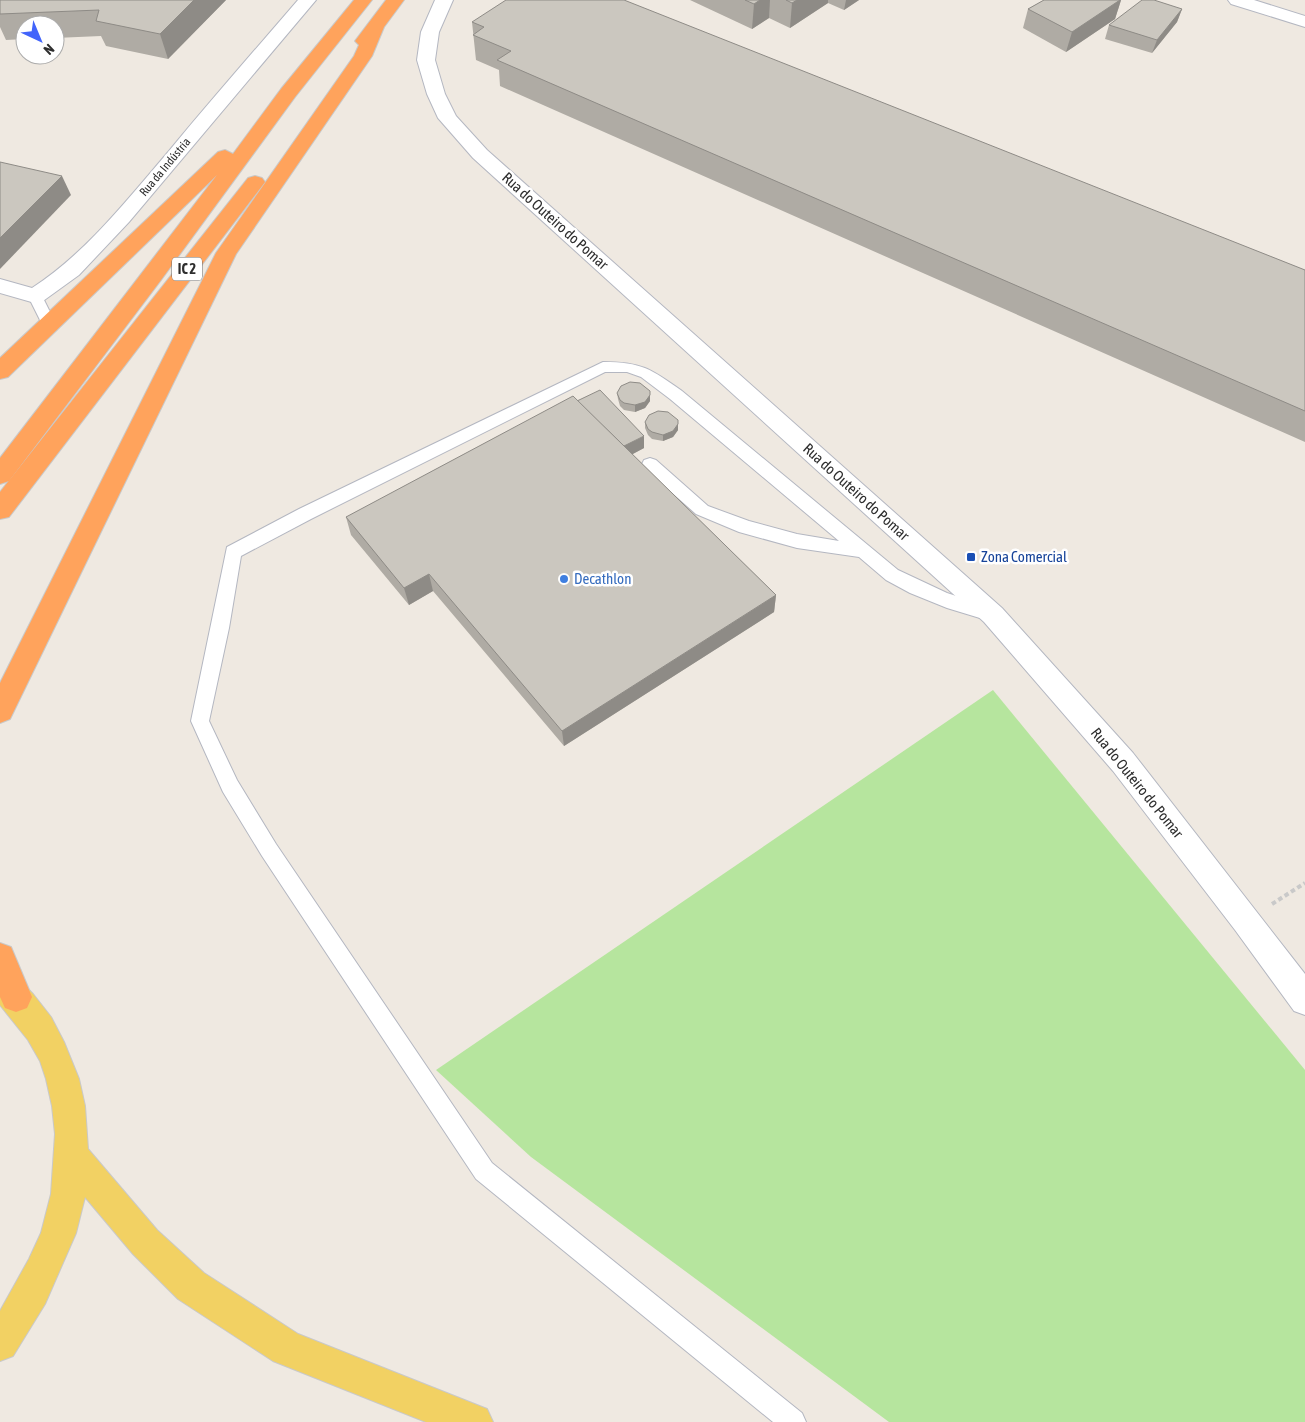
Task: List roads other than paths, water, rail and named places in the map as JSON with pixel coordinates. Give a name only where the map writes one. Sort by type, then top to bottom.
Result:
[{"type":"highway","name":"IC 2","points":[[0,476],[288,93],[364,0]]},
{"type":"highway","name":"IC 2","points":[[0,510],[395,0]]},
{"type":"highway","points":[[0,711],[226,253],[363,56],[375,27]]},
{"type":"highway","points":[[0,371],[50,326],[288,93]]},
{"type":"highway","points":[[0,958],[8,990]]},
{"type":"main road","points":[[0,1343],[11,1327],[39,1274],[56,1236],[68,1195],[71,1155],[70,1107],[58,1060],[38,1026],[8,990]]},
{"type":"main road","points":[[71,1155],[145,1242],[192,1286],[227,1311],[286,1348],[474,1422]]},
{"type":"street","name":"Rua da Indústria","points":[[35,296],[73,268],[118,221],[307,0]]},
{"type":"street","name":"Rua do Outeiro do Pomar","points":[[444,0],[430,32],[426,60],[436,94],[447,118],[480,154],[993,616],[1123,762],[1246,920],[1305,1000]]},
{"type":"street","points":[[1237,0],[1305,22]]},
{"type":"street","points":[[3,290],[35,296]]},
{"type":"lane","points":[[35,296],[50,326]]},
{"type":"lane","points":[[793,1422],[484,1172],[269,850],[230,786],[200,721],[220,628],[233,552],[305,514],[603,368],[628,367],[646,373],[676,395],[892,575],[912,587],[948,603],[993,616]]},
{"type":"lane","points":[[650,464],[702,510],[745,527],[796,541],[863,551]]},
{"type":"place","name":"Zona Comercial","points":[[971,557]]},
{"type":"place","name":"Decathlon","points":[[564,579]]}]
